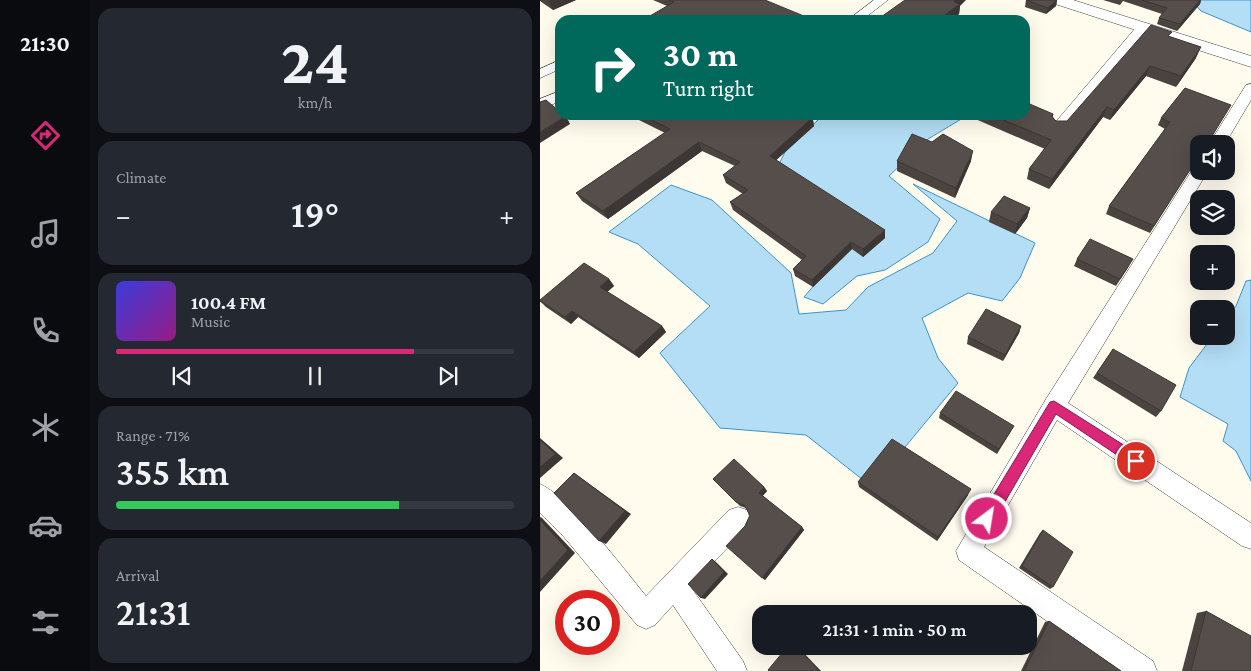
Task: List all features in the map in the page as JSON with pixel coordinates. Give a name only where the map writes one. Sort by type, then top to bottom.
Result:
[{"type":"street","points":[[861,15],[882,0]]},
{"type":"street","points":[[1057,0],[1251,62]]},
{"type":"street","points":[[1092,0],[1251,50]]},
{"type":"street","points":[[1059,127],[1144,28]]},
{"type":"street","points":[[540,74],[555,66]]},
{"type":"street","points":[[1222,135],[1251,88]]},
{"type":"street","points":[[540,105],[555,98]]},
{"type":"street","points":[[1143,671],[968,551],[1054,406],[1194,180]]},
{"type":"street","points":[[1054,406],[1251,537]]},
{"type":"street","points":[[540,496],[573,528],[646,616],[674,584],[738,519]]},
{"type":"street","points":[[674,584],[733,671]]},
{"type":"water","points":[[1191,0],[1251,0],[1251,32],[1201,11]]},
{"type":"water","points":[[818,120],[960,120],[928,139],[889,176],[940,219],[928,242],[885,270],[857,276],[823,304],[804,297],[829,268],[774,174],[785,152]]},
{"type":"water","points":[[913,184],[1035,243],[1020,278],[1002,301],[968,293],[922,318],[938,358],[958,383],[872,487],[806,435],[720,428],[660,353],[710,306],[638,244],[609,232],[671,185],[712,200],[791,273],[799,314],[846,310],[868,287],[933,253],[957,221]]},
{"type":"water","points":[[1251,280],[1251,481],[1236,451],[1223,441],[1228,424],[1180,397],[1189,368],[1206,345],[1235,345],[1235,307],[1246,281]]},
{"type":"building","points":[[669,0],[765,0],[801,15],[652,15],[674,2]]},
{"type":"building","points":[[905,0],[955,0],[954,2],[960,4],[945,15],[884,15]]},
{"type":"building","points":[[1026,0],[1057,0],[1048,8]]},
{"type":"building","points":[[1142,0],[1200,0],[1180,24],[1159,18],[1167,8]]},
{"type":"building","points":[[1151,25],[1172,32],[1168,36],[1201,47],[1181,76],[1150,66],[1114,110],[1107,107],[1052,179],[1029,169],[1051,140],[1004,120],[1030,120],[1030,104],[1053,114],[1052,117],[1056,121],[1067,121]]},
{"type":"building","points":[[1185,88],[1231,105],[1213,135],[1190,135],[1190,170],[1154,226],[1109,206],[1170,122],[1161,118]]},
{"type":"building","points":[[546,100],[555,108],[555,120],[560,120],[540,132],[540,102]]},
{"type":"building","points":[[652,120],[810,120],[770,156],[885,230],[863,249],[851,242],[812,280],[793,269],[806,256],[730,202],[748,190],[723,175],[740,162],[699,142],[603,211],[576,193],[670,129]]},
{"type":"building","points":[[912,134],[932,142],[943,134],[973,151],[956,188],[897,161]]},
{"type":"building","points":[[1004,196],[1030,208],[1017,224],[991,212]]},
{"type":"building","points":[[1090,239],[1133,259],[1120,279],[1077,259]]},
{"type":"building","points":[[584,263],[609,279],[600,287],[662,326],[634,352],[572,311],[565,317],[540,301]]},
{"type":"building","points":[[986,309],[1021,326],[1005,355],[968,337]]},
{"type":"building","points":[[1113,349],[1176,385],[1161,411],[1097,373]]},
{"type":"building","points":[[956,391],[1014,426],[999,449],[940,413]]},
{"type":"building","points":[[892,439],[971,489],[938,537],[858,482]]},
{"type":"building","points":[[540,440],[556,454],[540,467]]},
{"type":"building","points":[[734,459],[764,487],[759,493],[802,527],[762,578],[726,546],[745,526],[750,515],[744,505],[736,502],[713,479]]},
{"type":"building","points":[[574,473],[625,511],[599,541],[554,493]]},
{"type":"building","points":[[540,520],[568,550],[540,581]]},
{"type":"building","points":[[1043,530],[1073,552],[1053,587],[1022,566]]},
{"type":"building","points":[[712,559],[724,572],[701,598],[688,584]]},
{"type":"building","points":[[1206,611],[1251,636],[1251,671],[1191,671]]},
{"type":"building","points":[[1049,621],[1121,671],[1024,671],[1032,655],[1037,655],[1037,645]]},
{"type":"building","points":[[780,655],[804,655],[819,671],[769,671]]},
{"type":"route","points":[[987,519],[1054,406],[1136,461]]}]
